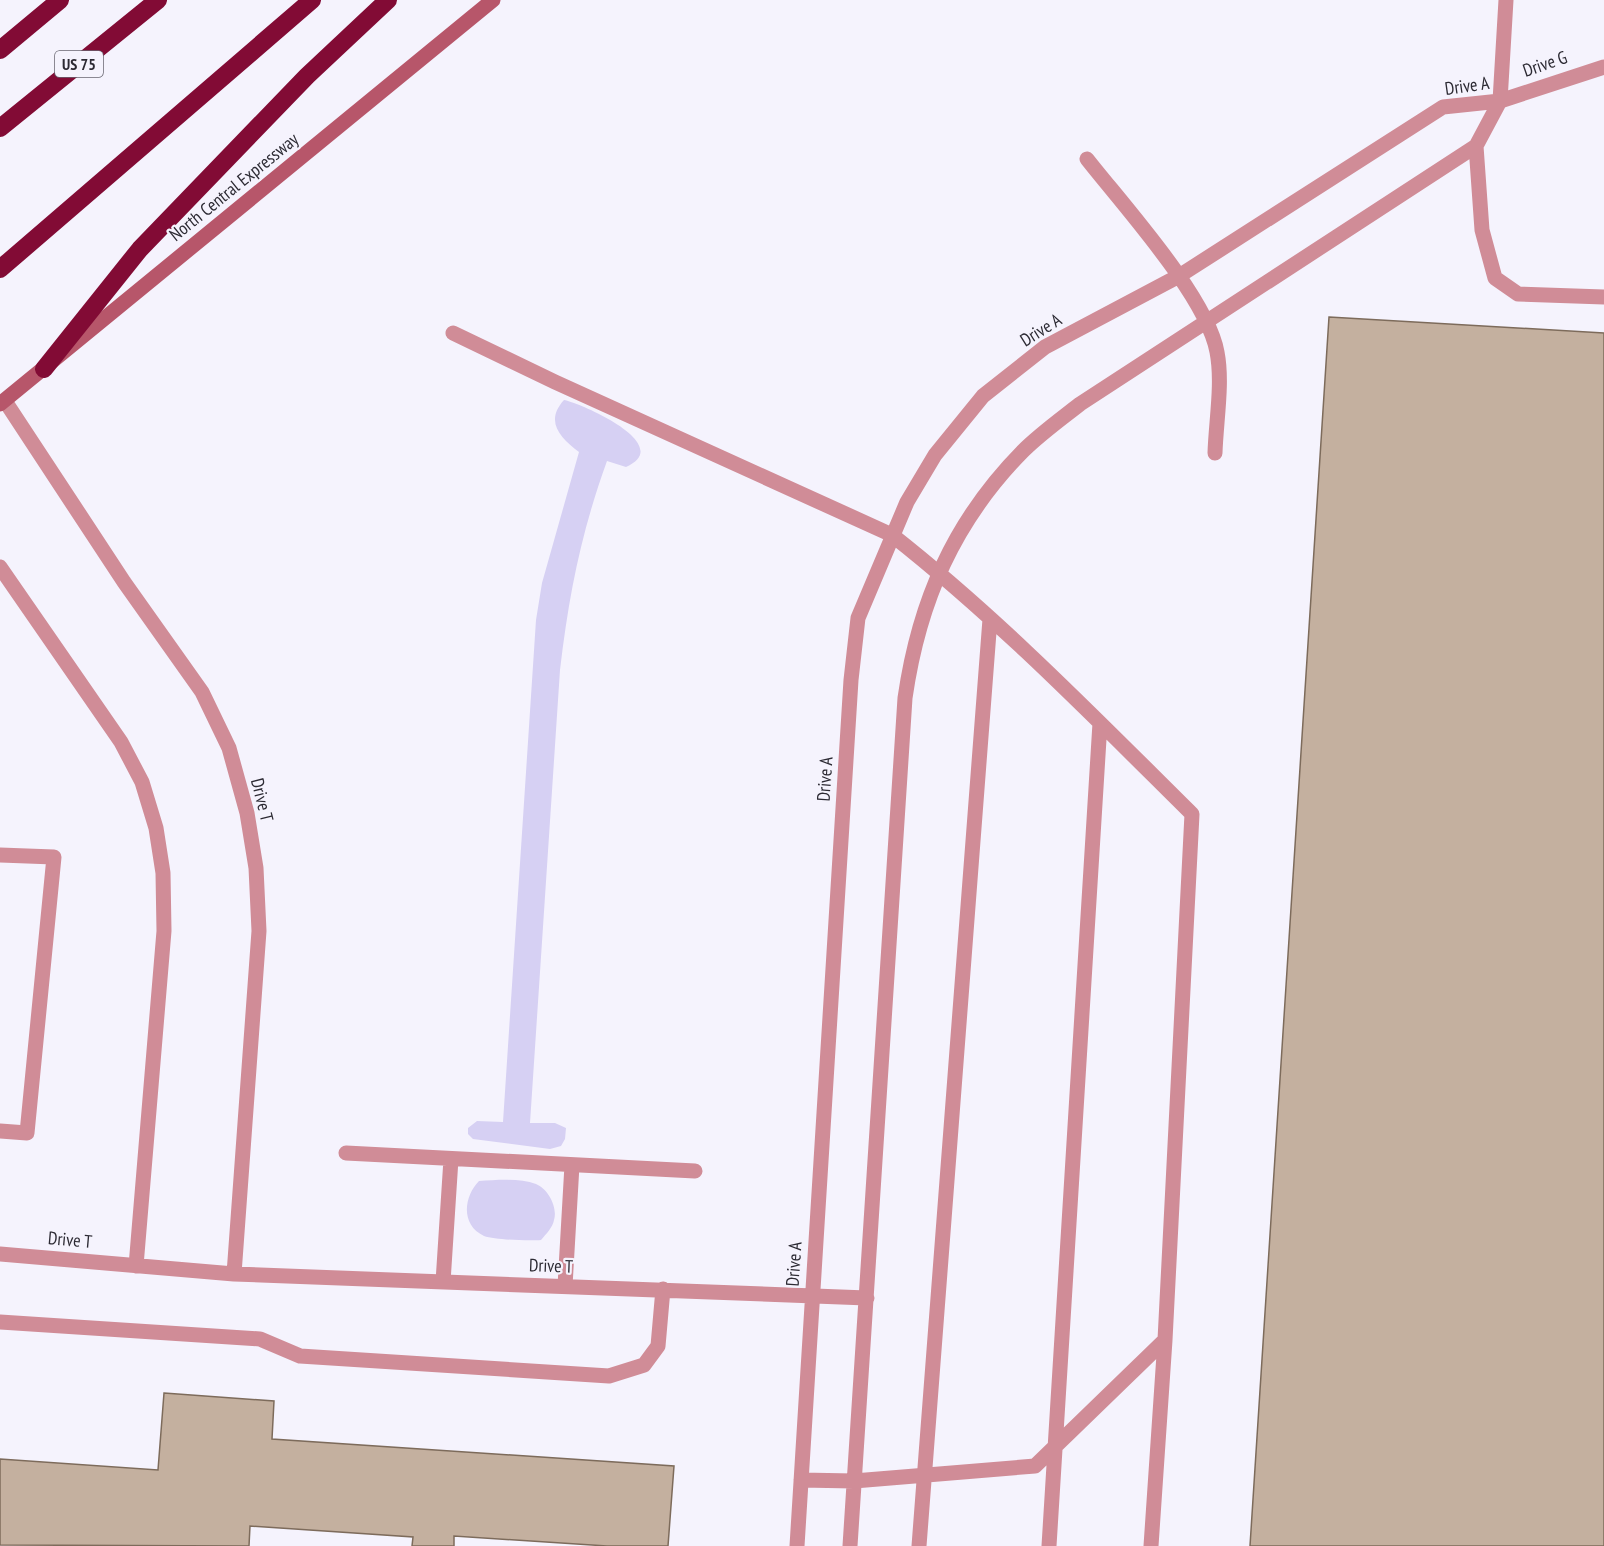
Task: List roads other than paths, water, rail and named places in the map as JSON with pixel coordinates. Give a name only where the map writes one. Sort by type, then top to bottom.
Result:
[{"type":"highway","points":[[0,50],[60,0]]},
{"type":"highway","name":"US 75","points":[[0,128],[158,0]]},
{"type":"highway","points":[[0,268],[312,0]]},
{"type":"highway","points":[[44,369],[141,249],[307,76],[388,0]]},
{"type":"main road","name":"North Central Expressway","points":[[2,402],[493,0]]},
{"type":"lane","points":[[1500,101],[1506,0]]},
{"type":"lane","name":"Drive G","points":[[1500,101],[1604,67]]},
{"type":"lane","name":"Drive A","points":[[850,1546],[905,698],[912,650],[951,545],[979,502],[1024,450],[1080,404],[1476,146],[1500,101]]},
{"type":"lane","name":"Drive A","points":[[797,1546],[851,680],[858,618],[907,502],[935,455],[982,396],[1046,348],[1179,276],[1443,107],[1500,101]]},
{"type":"lane","points":[[1476,146],[1482,230],[1495,279],[1518,294],[1604,297]]},
{"type":"lane","points":[[1087,159],[1179,276],[1207,320],[1218,354],[1215,453]]},
{"type":"lane","points":[[453,333],[892,535],[940,573],[990,619],[1192,814],[1165,1340],[1151,1546]]},
{"type":"lane","name":"Drive T","points":[[2,402],[202,692],[229,748],[247,813],[256,868],[259,931],[234,1274]]},
{"type":"lane","points":[[0,567],[121,742],[142,782],[156,828],[163,873],[164,931],[136,1266]]},
{"type":"lane","points":[[919,1546],[990,619]]},
{"type":"lane","points":[[1048,1546],[1100,723]]},
{"type":"lane","points":[[0,855],[54,857],[27,1133],[0,1131]]},
{"type":"lane","points":[[346,1153],[695,1171]]},
{"type":"lane","points":[[443,1282],[452,1159]]},
{"type":"lane","points":[[566,1286],[572,1165]]},
{"type":"lane","name":"Drive T","points":[[0,1254],[234,1274],[867,1298]]},
{"type":"lane","points":[[0,1322],[260,1339],[300,1356],[609,1376],[644,1365],[658,1346],[663,1289]]},
{"type":"lane","points":[[801,1480],[854,1481],[1035,1466],[1165,1340]]}]
